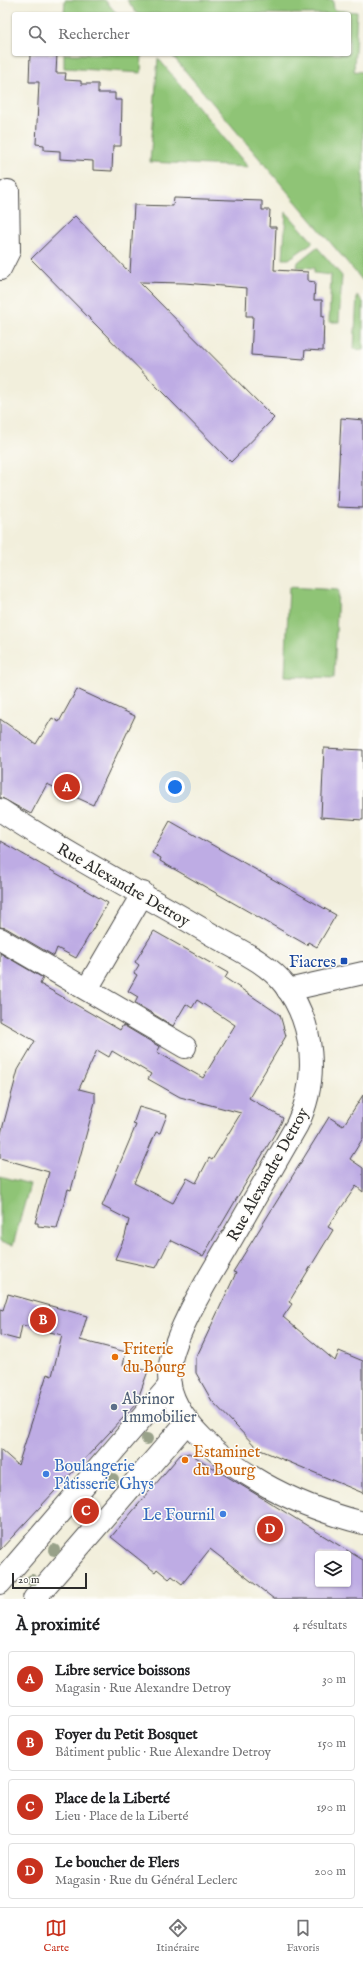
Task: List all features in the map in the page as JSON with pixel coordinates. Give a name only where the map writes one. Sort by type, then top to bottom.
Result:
[{"type":"street","points":[[0,269],[9,251],[8,191]]},
{"type":"street","name":"Rue Alexandre Detroy","points":[[0,810],[36,834],[142,893],[264,966],[278,977],[288,990],[301,1016],[310,1047],[311,1070],[307,1098],[297,1125],[206,1282],[183,1329],[171,1363],[170,1386],[178,1405],[188,1422],[221,1454],[262,1483],[315,1507],[363,1523]]},
{"type":"street","points":[[87,989],[142,893]]},
{"type":"street","points":[[0,940],[185,1046]]},
{"type":"street","points":[[288,990],[363,973]]},
{"type":"street","points":[[0,1583],[170,1386]]},
{"type":"street","points":[[34,1599],[188,1422]]},
{"type":"green space","points":[[65,0],[105,0],[115,12],[64,12]]},
{"type":"green space","points":[[127,0],[333,0],[334,10],[357,12],[354,71],[363,72],[363,281],[173,56],[351,56],[351,12],[136,12]]},
{"type":"green space","points":[[64,56],[142,56],[141,73],[64,68]]},
{"type":"green space","points":[[158,58],[248,167],[150,162]]},
{"type":"green space","points":[[286,212],[313,242],[289,259],[283,259]]},
{"type":"green space","points":[[317,247],[342,276],[339,322],[329,322],[331,275],[314,273],[314,268],[297,267],[298,262]]},
{"type":"green space","points":[[357,295],[363,302],[363,350],[354,349]]},
{"type":"green space","points":[[289,587],[338,590],[334,678],[285,676]]},
{"type":"green space","points":[[0,1176],[30,1184],[13,1245],[0,1242]]},
{"type":"building","points":[[30,56],[57,56],[56,73],[66,73],[65,80],[81,81],[81,84],[98,84],[98,93],[115,93],[115,100],[122,100],[121,146],[113,146],[112,171],[93,170],[93,161],[60,159],[60,151],[44,150],[44,145],[36,144],[39,82],[29,82]]},
{"type":"building","points":[[174,198],[262,201],[262,210],[270,210],[269,227],[276,227],[274,270],[308,272],[308,281],[315,282],[314,300],[322,300],[322,316],[324,316],[323,351],[305,350],[304,359],[251,355],[253,316],[246,316],[247,288],[184,283],[139,282],[274,418],[231,462],[31,259],[75,216],[130,273],[134,205],[173,206]]},
{"type":"building","points":[[341,418],[363,420],[363,508],[337,507]]},
{"type":"building","points":[[77,689],[135,716],[93,805],[47,784],[31,814],[0,797],[0,719],[36,744],[52,718],[59,722]]},
{"type":"building","points":[[324,748],[363,750],[363,820],[321,817]]},
{"type":"building","points":[[170,821],[336,915],[317,947],[308,942],[307,945],[160,861],[161,858],[152,853]]},
{"type":"building","points":[[0,841],[108,903],[76,958],[57,948],[54,956],[6,928],[0,927]]},
{"type":"building","points":[[154,931],[228,973],[225,978],[280,1015],[286,1036],[249,1098],[283,1118],[281,1123],[203,1256],[170,1240],[156,1268],[115,1259],[125,1236],[129,1220],[102,1206],[136,1125],[133,1124],[139,1107],[167,1115],[160,1133],[156,1132],[134,1183],[173,1203],[187,1178],[196,1183],[209,1158],[212,1160],[241,1113],[180,1097],[148,1079],[151,1074],[112,1051],[109,1057],[97,1050],[79,1089],[95,1093],[95,1102],[71,1190],[68,1189],[57,1228],[38,1226],[38,1223],[35,1223],[49,1172],[0,1158],[0,1137],[18,1070],[35,1041],[0,1021],[0,953],[43,978],[40,984],[120,1030],[123,1025],[160,1047],[157,1052],[203,1078],[235,1025],[197,1000],[192,1008],[186,1004],[173,1026],[135,1003],[138,997],[128,991],[137,975],[134,973],[139,965],[135,962]]},
{"type":"building","points":[[363,1095],[363,1138],[350,1159],[363,1168],[363,1192],[356,1186],[328,1227],[333,1230],[289,1302],[292,1304],[283,1317],[335,1361],[339,1351],[363,1361],[363,1493],[258,1449],[212,1401],[196,1373],[196,1358],[236,1273],[233,1272],[329,1117],[343,1126]]},
{"type":"building","points":[[8,1294],[87,1316],[80,1340],[126,1352],[123,1365],[148,1371],[136,1404],[0,1550],[0,1449],[18,1465],[47,1374],[52,1376],[62,1335],[22,1325],[19,1340],[0,1335],[0,1309],[3,1310]]},
{"type":"building","points":[[189,1453],[348,1551],[315,1551],[315,1587],[351,1587],[351,1553],[363,1560],[363,1599],[274,1599],[210,1549],[182,1584],[172,1576],[169,1579],[157,1569],[155,1572],[111,1537],[180,1455]]},
{"type":"place","name":"Libre service boissons","points":[[67,787]]},
{"type":"place","name":"Fiacres","points":[[344,961]]},
{"type":"place","name":"Foyer du Petit Bosquet","points":[[43,1320]]},
{"type":"place","name":"Friterie du Bourg","points":[[115,1357]]},
{"type":"place","name":"Abrinor Immobilier","points":[[114,1407]]},
{"type":"place","name":"Estaminet du Bourg","points":[[185,1460]]},
{"type":"place","name":"Boulangerie Pâtisserie Ghys","points":[[46,1474]]},
{"type":"place","name":"Place de la Liberté","points":[[86,1511]]},
{"type":"place","name":"Le Fournil","points":[[223,1514]]},
{"type":"place","name":"Le boucher de Flers","points":[[270,1529]]}]
